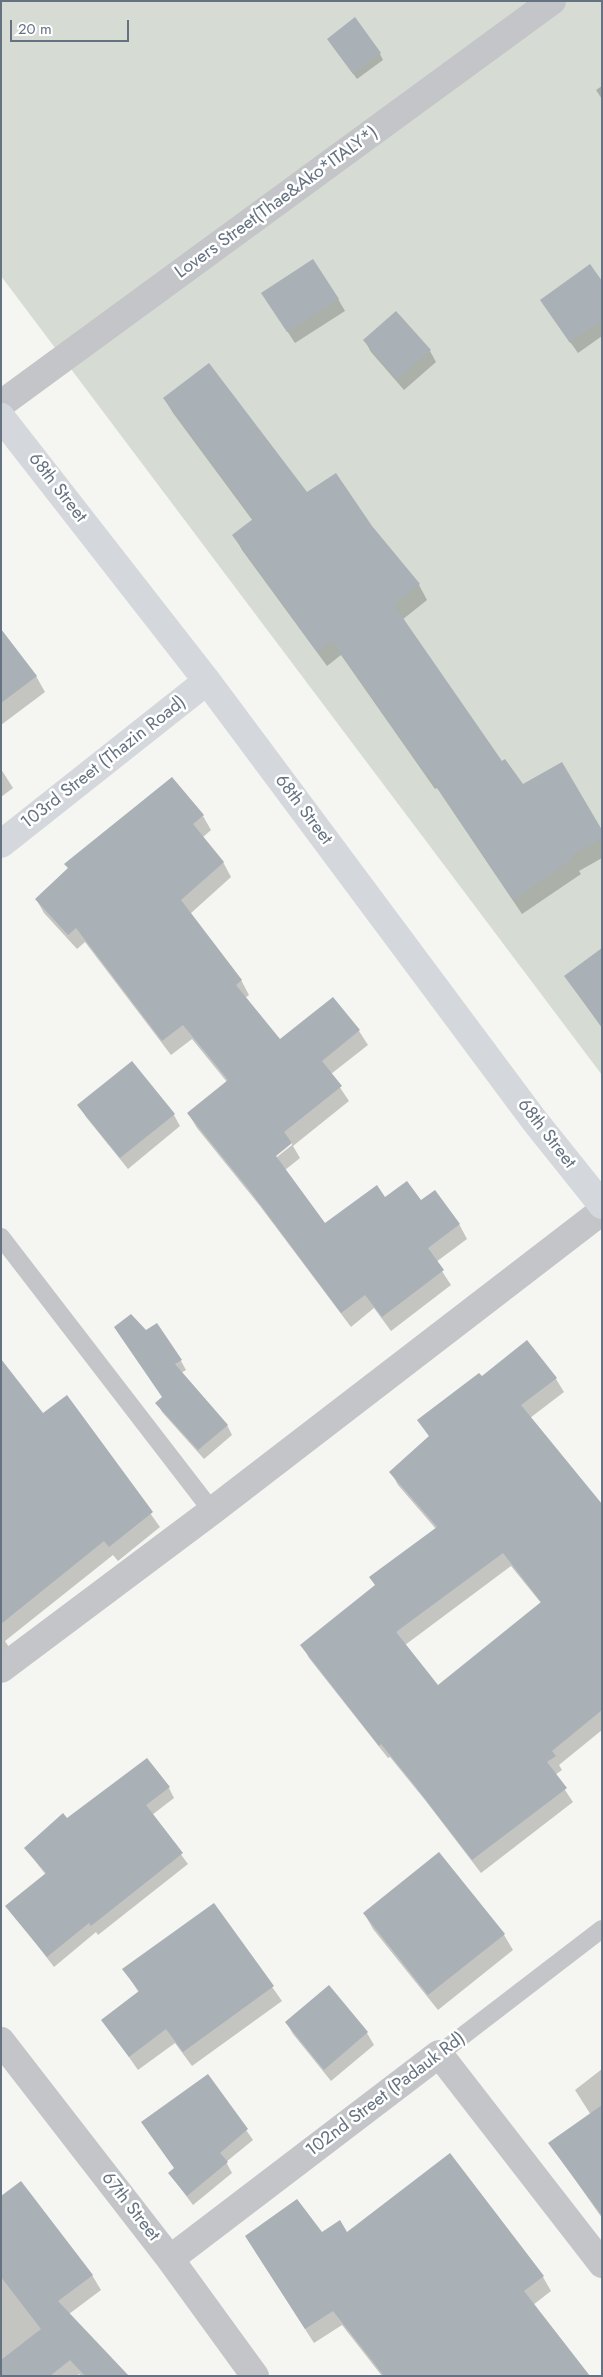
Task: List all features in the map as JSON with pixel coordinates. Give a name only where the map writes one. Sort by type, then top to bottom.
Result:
[{"type":"main road","name":"68th Street","points":[[1,417],[207,682],[534,1120],[602,1205]]},
{"type":"main road","name":"103rd Street (Thazin Road)","points":[[1,844],[207,682]]},
{"type":"street","name":"Lovers Street(Thae&Ako*ITALY*)","points":[[1,404],[552,1]]},
{"type":"street","points":[[1,1669],[212,1511],[602,1211]]},
{"type":"street","name":"67th Street","points":[[1,2041],[170,2259],[255,2376]]},
{"type":"street","points":[[440,2054],[602,2264]]},
{"type":"street","name":"102nd Street (Padauk Rd)","points":[[170,2259],[440,2054]]},
{"type":"lane","points":[[1,1237],[212,1511]]},
{"type":"lane","name":"102nd Street (Padauk Rd)","points":[[440,2054],[602,1929]]},
{"type":"shaded area","points":[[1,1],[602,1],[602,1075],[1,276]]},
{"type":"building","points":[[355,17],[381,53],[353,74],[327,39]]},
{"type":"building","points":[[313,259],[339,299],[287,332],[261,293]]},
{"type":"building","points":[[590,264],[602,281],[602,320],[570,343],[540,300]]},
{"type":"building","points":[[396,311],[431,350],[397,379],[363,340]]},
{"type":"building","points":[[209,363],[307,492],[336,473],[372,526],[420,584],[394,605],[502,761],[505,759],[523,784],[562,762],[602,830],[602,839],[571,856],[573,859],[513,900],[428,774],[426,775],[332,641],[317,652],[232,535],[253,519],[163,398]]},
{"type":"building","points":[[1,629],[37,676],[1,703]]},
{"type":"building","points":[[172,777],[204,815],[193,824],[224,862],[181,900],[242,980],[236,985],[280,1039],[333,997],[360,1030],[322,1061],[342,1086],[284,1132],[292,1143],[276,1156],[325,1223],[377,1185],[385,1197],[407,1181],[421,1200],[435,1190],[460,1224],[428,1248],[444,1270],[382,1317],[365,1295],[341,1313],[250,1191],[187,1113],[228,1080],[183,1025],[162,1041],[76,928],[68,935],[35,899],[68,868],[64,864]]},
{"type":"building","points":[[602,948],[602,1027],[564,976]]},
{"type":"building","points":[[132,1061],[175,1114],[120,1158],[77,1105]]},
{"type":"building","points":[[131,1314],[146,1330],[157,1323],[182,1360],[175,1364],[228,1425],[198,1450],[155,1403],[162,1397],[114,1327]]},
{"type":"building","points":[[527,1340],[557,1378],[521,1405],[602,1504],[602,1710],[552,1751],[556,1756],[547,1762],[567,1788],[472,1860],[415,1786],[381,1744],[379,1746],[300,1645],[375,1585],[369,1577],[437,1527],[389,1472],[429,1436],[417,1420],[479,1373],[482,1376]],"holes":[[[503,1553],[541,1602],[438,1685],[396,1632]]]},
{"type":"building","points":[[1,1359],[43,1413],[67,1395],[153,1512],[109,1547],[104,1541],[1,1624]]},
{"type":"building","points":[[147,1758],[170,1787],[146,1805],[183,1853],[91,1926],[89,1923],[47,1957],[5,1906],[46,1873],[24,1848],[63,1813],[67,1818]]},
{"type":"building","points":[[439,1852],[505,1934],[428,1995],[363,1913]]},
{"type":"building","points":[[214,1903],[274,1986],[183,2052],[166,2029],[129,2057],[101,2020],[139,1991],[122,1969]]},
{"type":"building","points":[[329,1985],[368,2032],[324,2070],[285,2022]]},
{"type":"building","points":[[208,2074],[248,2129],[220,2153],[228,2162],[187,2196],[168,2173],[174,2168],[141,2122]]},
{"type":"building","points":[[602,2105],[602,2216],[548,2143]]},
{"type":"building","points":[[450,2153],[544,2276],[524,2291],[590,2376],[384,2376],[333,2311],[305,2329],[245,2236],[297,2199],[322,2232],[340,2220],[347,2232]]},
{"type":"building","points":[[21,2181],[93,2275],[58,2301],[129,2376],[85,2376],[70,2360],[50,2376],[1,2376],[1,2360],[41,2329],[1,2277],[1,2196]]}]
